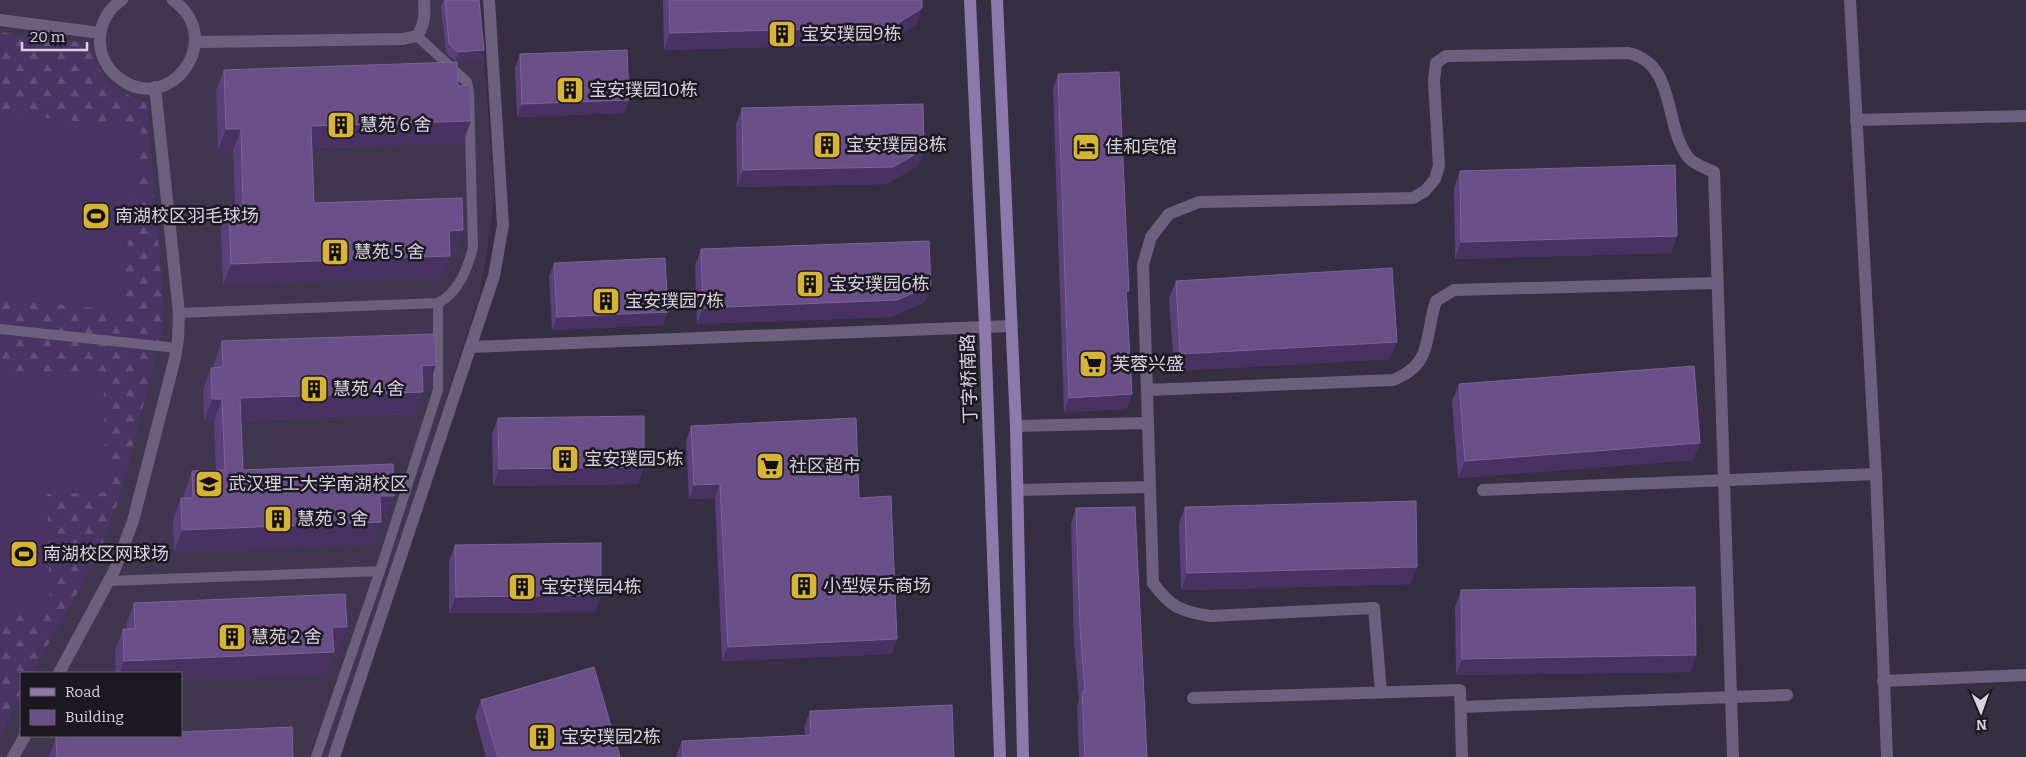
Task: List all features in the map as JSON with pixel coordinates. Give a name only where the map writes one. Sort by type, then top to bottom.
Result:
[{"type":"main road","name":"丁字桥南路","points":[[970,0],[985,327],[1000,757]]},
{"type":"main road","points":[[997,0],[1010,326],[1016,426],[1023,757]]},
{"type":"street","points":[[122,0],[110,11],[100,33],[102,55],[113,74],[133,86],[155,87],[171,82],[184,72],[190,63],[196,42],[190,19],[173,0]]},
{"type":"street","points":[[196,42],[403,39],[417,36],[426,16],[424,0]]},
{"type":"street","points":[[334,757],[494,276],[503,226],[490,0]]},
{"type":"street","points":[[1850,0],[1876,474],[1887,757]]},
{"type":"street","points":[[0,20],[100,33]]},
{"type":"street","points":[[1381,692],[1374,608],[1211,616],[1189,613],[1175,607],[1162,596],[1153,583],[1143,266],[1151,236],[1169,214],[1199,202],[1413,198],[1425,191],[1435,179],[1439,166],[1434,81],[1436,63],[1446,56],[1629,54],[1642,57],[1648,61],[1660,78],[1680,142],[1688,158],[1714,172],[1716,284],[1733,757]]},
{"type":"street","points":[[60,672],[109,581],[133,520],[177,348],[179,313],[155,87]]},
{"type":"street","points":[[1856,120],[2026,116]]},
{"type":"street","points":[[1147,390],[1393,380],[1409,374],[1422,360],[1436,301],[1454,290],[1716,284]]},
{"type":"street","points":[[470,347],[1010,326]]},
{"type":"street","points":[[1016,426],[1148,423]]},
{"type":"street","points":[[1483,490],[1876,474]]},
{"type":"street","points":[[1018,490],[1150,487]]},
{"type":"street","points":[[1883,681],[2026,675]]},
{"type":"street","points":[[1193,698],[1460,690],[1462,757]]},
{"type":"street","points":[[1461,707],[1787,695]]},
{"type":"street","points":[[13,757],[24,737]]},
{"type":"lane","points":[[179,313],[438,303],[446,300],[455,290],[473,248],[469,93],[467,82],[417,36]]},
{"type":"lane","points":[[316,757],[380,571],[438,390],[438,303]]},
{"type":"lane","points":[[0,329],[177,348]]},
{"type":"lane","points":[[109,581],[380,571]]},
{"type":"shaded area","name":"武汉理工大学南湖校区","points":[[0,0],[480,0],[494,195],[491,227],[480,294],[329,757],[0,757]]},
{"type":"green space","points":[[0,32],[90,43],[98,66],[109,82],[125,93],[147,102],[164,311],[160,341],[119,499],[108,530],[97,558],[33,672],[20,672],[20,695],[0,737],[0,616],[50,614],[47,493],[106,491],[103,373],[0,375],[0,298],[141,128],[0,113]]},
{"type":"green space","points":[[0,113],[141,128],[120,311],[0,298]]},
{"type":"green space","name":"南湖校区网球场","points":[[103,372],[106,492],[47,494],[50,614],[0,616],[0,375]]},
{"type":"building","points":[[445,0],[479,0],[484,50],[458,52],[449,44]]},
{"type":"building","name":"宝安璞园9栋","points":[[669,0],[922,0],[922,8],[892,27],[670,33]]},
{"type":"building","name":"宝安璞园10栋","points":[[627,50],[629,100],[522,104],[520,54]]},
{"type":"building","points":[[457,62],[458,86],[470,85],[471,121],[311,126],[314,203],[462,198],[463,230],[449,231],[450,256],[231,264],[229,206],[243,206],[241,129],[226,129],[224,70]]},
{"type":"building","points":[[1119,72],[1129,291],[1126,291],[1132,394],[1069,398],[1058,74]]},
{"type":"building","name":"宝安璞园8栋","points":[[923,104],[924,149],[893,167],[743,170],[742,108]]},
{"type":"building","points":[[1675,165],[1677,236],[1461,242],[1460,171]]},
{"type":"building","name":"宝安璞园6栋","points":[[929,241],[931,285],[897,300],[703,308],[701,249]]},
{"type":"building","name":"宝安璞园7栋","points":[[665,258],[668,312],[557,317],[554,263]]},
{"type":"building","points":[[1392,268],[1397,342],[1180,354],[1176,281]]},
{"type":"building","points":[[435,334],[436,365],[422,366],[423,392],[240,398],[243,470],[393,464],[394,496],[380,496],[381,522],[182,530],[181,498],[193,498],[192,471],[225,470],[222,399],[212,399],[211,368],[223,367],[222,341]]},
{"type":"building","points":[[1694,366],[1700,443],[1465,461],[1459,384]]},
{"type":"building","name":"宝安璞园5栋","points":[[644,416],[644,467],[499,469],[498,418]]},
{"type":"building","points":[[856,418],[859,498],[891,496],[897,639],[728,647],[720,484],[694,485],[691,426]]},
{"type":"building","points":[[1416,501],[1417,567],[1187,573],[1185,507]]},
{"type":"building","points":[[1135,507],[1147,757],[1085,757],[1082,692],[1085,692],[1080,627],[1076,508]]},
{"type":"building","name":"宝安璞园4栋","points":[[601,543],[601,595],[456,597],[455,545]]},
{"type":"building","points":[[1695,587],[1696,655],[1462,659],[1461,590]]},
{"type":"building","name":"慧苑 2 舍","points":[[345,594],[347,627],[332,627],[334,652],[124,661],[123,629],[135,629],[134,603]]},
{"type":"building","name":"宝安璞园2栋","points":[[594,667],[620,757],[498,757],[481,700]]},
{"type":"building","points":[[952,705],[954,757],[683,757],[682,741],[811,735],[810,711]]},
{"type":"building","points":[[292,727],[293,757],[57,757],[56,737],[182,737],[182,732]]},
{"type":"place","name":"宝安璞园9栋","points":[[782,34]]},
{"type":"place","name":"宝安璞园10栋","points":[[570,90]]},
{"type":"place","name":"慧苑 6 舍","points":[[341,125]]},
{"type":"place","name":"宝安璞园8栋","points":[[827,145]]},
{"type":"place","name":"佳和宾馆","points":[[1086,147]]},
{"type":"place","name":"南湖校区羽毛球场","points":[[96,216]]},
{"type":"place","name":"慧苑 5 舍","points":[[335,252]]},
{"type":"place","name":"宝安璞园6栋","points":[[810,284]]},
{"type":"place","name":"宝安璞园7栋","points":[[606,301]]},
{"type":"place","name":"芙蓉兴盛","points":[[1093,364]]},
{"type":"place","name":"慧苑 4 舍","points":[[314,389]]},
{"type":"place","name":"宝安璞园5栋","points":[[565,459]]},
{"type":"place","name":"社区超市","points":[[770,466]]},
{"type":"place","name":"武汉理工大学南湖校区","points":[[209,484]]},
{"type":"place","name":"慧苑 3 舍","points":[[278,519]]},
{"type":"place","name":"南湖校区网球场","points":[[24,554]]},
{"type":"place","name":"小型娱乐商场","points":[[804,586]]},
{"type":"place","name":"宝安璞园4栋","points":[[522,587]]},
{"type":"place","name":"慧苑 2 舍","points":[[232,637]]},
{"type":"place","name":"宝安璞园2栋","points":[[542,737]]}]
